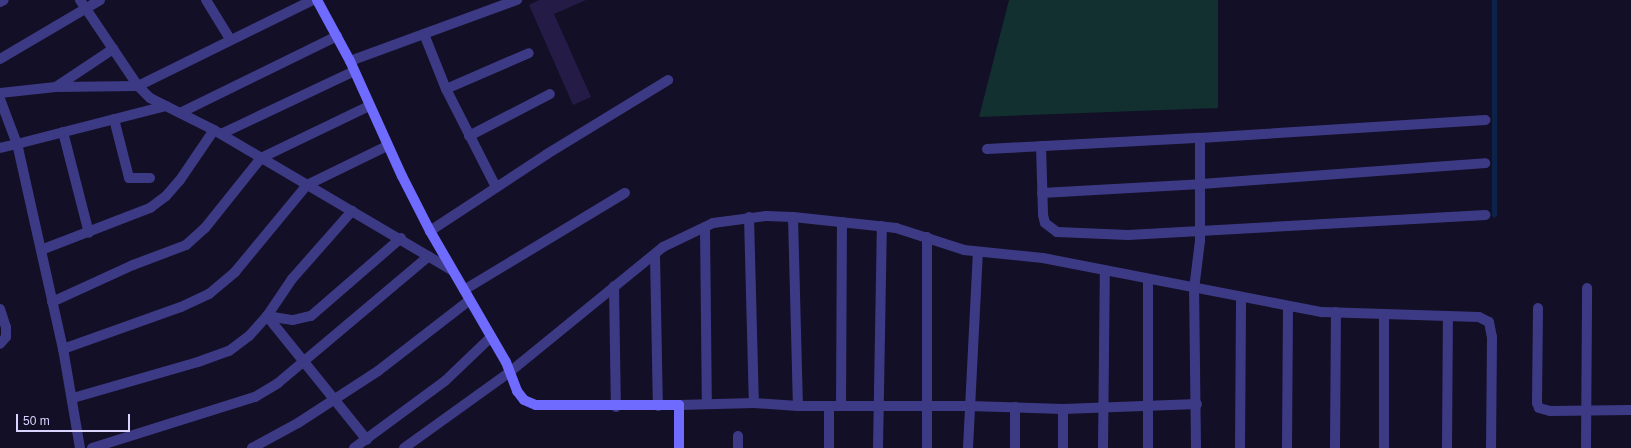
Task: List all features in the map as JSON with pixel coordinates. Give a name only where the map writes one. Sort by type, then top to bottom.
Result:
[{"type":"street","points":[[0,2],[4,0]]},
{"type":"street","points":[[0,59],[83,4],[100,0]]},
{"type":"street","points":[[206,0],[230,39]]},
{"type":"street","points":[[0,93],[56,87],[138,86],[230,39],[312,0]]},
{"type":"street","points":[[318,0],[350,61],[387,146],[430,231],[490,338],[508,366],[517,391],[524,400],[536,405],[616,407],[754,402],[798,406],[969,406],[1063,409],[1197,404]]},
{"type":"street","points":[[350,61],[518,0]]},
{"type":"street","points":[[83,4],[138,86],[150,98],[218,132],[307,186],[401,238],[452,270]]},
{"type":"street","points":[[424,34],[446,89],[496,187]]},
{"type":"street","points":[[180,113],[337,36]]},
{"type":"street","points":[[56,87],[113,49]]},
{"type":"street","points":[[446,89],[528,53]]},
{"type":"street","points":[[41,250],[89,233],[150,208],[166,196],[218,132],[354,71]]},
{"type":"street","points":[[430,231],[496,187],[668,80]]},
{"type":"street","points":[[469,136],[550,94]]},
{"type":"street","points":[[0,99],[17,144],[64,349],[80,448]]},
{"type":"street","points":[[0,148],[166,106]]},
{"type":"street","points":[[52,302],[133,264],[186,245],[205,228],[261,158],[369,106]]},
{"type":"street","points":[[114,119],[129,178],[150,178]]},
{"type":"street","points":[[986,148],[1200,138],[1485,120]]},
{"type":"street","points":[[63,132],[89,233]]},
{"type":"street","points":[[1196,448],[1197,404],[1195,284],[1199,255],[1200,230],[1200,138]]},
{"type":"street","points":[[64,349],[181,307],[209,294],[235,272],[307,186],[387,146]]},
{"type":"street","points":[[1041,146],[1042,193],[1045,223],[1056,232],[1109,236],[1485,215]]},
{"type":"street","points":[[1042,193],[1201,184],[1485,163]]},
{"type":"street","points":[[464,290],[625,193]]},
{"type":"street","points":[[73,398],[198,362],[229,351],[249,336],[267,316],[292,280],[352,211]]},
{"type":"street","points":[[793,216],[798,406]]},
{"type":"street","points":[[404,448],[663,247],[705,226],[749,217],[793,216],[882,226],[978,252],[1034,257],[1148,279],[1195,284],[1241,298],[1288,306],[1336,312],[1479,317],[1489,322],[1491,330],[1491,448]]},
{"type":"street","points":[[749,217],[754,402]]},
{"type":"street","points":[[841,406],[842,222]]},
{"type":"street","points":[[705,226],[707,404]]},
{"type":"street","points":[[878,448],[882,226]]},
{"type":"street","points":[[927,237],[927,448]]},
{"type":"street","points":[[267,316],[293,320],[311,316],[401,238]]},
{"type":"street","points":[[968,448],[978,252]]},
{"type":"street","points":[[655,254],[658,406]]},
{"type":"street","points":[[92,448],[255,397],[278,384],[429,256]]},
{"type":"street","points":[[1103,448],[1105,270]]},
{"type":"street","points":[[1148,279],[1148,448]]},
{"type":"street","points":[[614,286],[616,407]]},
{"type":"street","points":[[1586,448],[1587,288]]},
{"type":"street","points":[[1240,448],[1241,298]]},
{"type":"street","points":[[252,448],[336,399],[378,371],[470,300]]},
{"type":"street","points":[[1287,448],[1288,306]]},
{"type":"street","points":[[1538,308],[1537,403],[1539,408],[1586,411],[1631,410]]},
{"type":"street","points":[[0,309],[6,337],[0,344]]},
{"type":"street","points":[[1335,448],[1336,312]]},
{"type":"street","points":[[1384,314],[1384,448]]},
{"type":"street","points":[[267,316],[336,399],[367,440]]},
{"type":"street","points":[[1447,448],[1448,316]]},
{"type":"street","points":[[354,448],[446,381],[490,338]]},
{"type":"street","points":[[679,405],[679,448]]},
{"type":"street","points":[[829,406],[829,448]]},
{"type":"street","points":[[1015,407],[1015,448]]},
{"type":"street","points":[[1063,409],[1063,448]]},
{"type":"street","points":[[738,436],[738,448]]},
{"type":"green space","points":[[1009,0],[1218,0],[1218,108],[979,117]]},
{"type":"building","points":[[539,0],[586,0],[554,14],[591,97],[573,105],[529,5]]},
{"type":"waterway","points":[[1494,0],[1494,215]]}]
